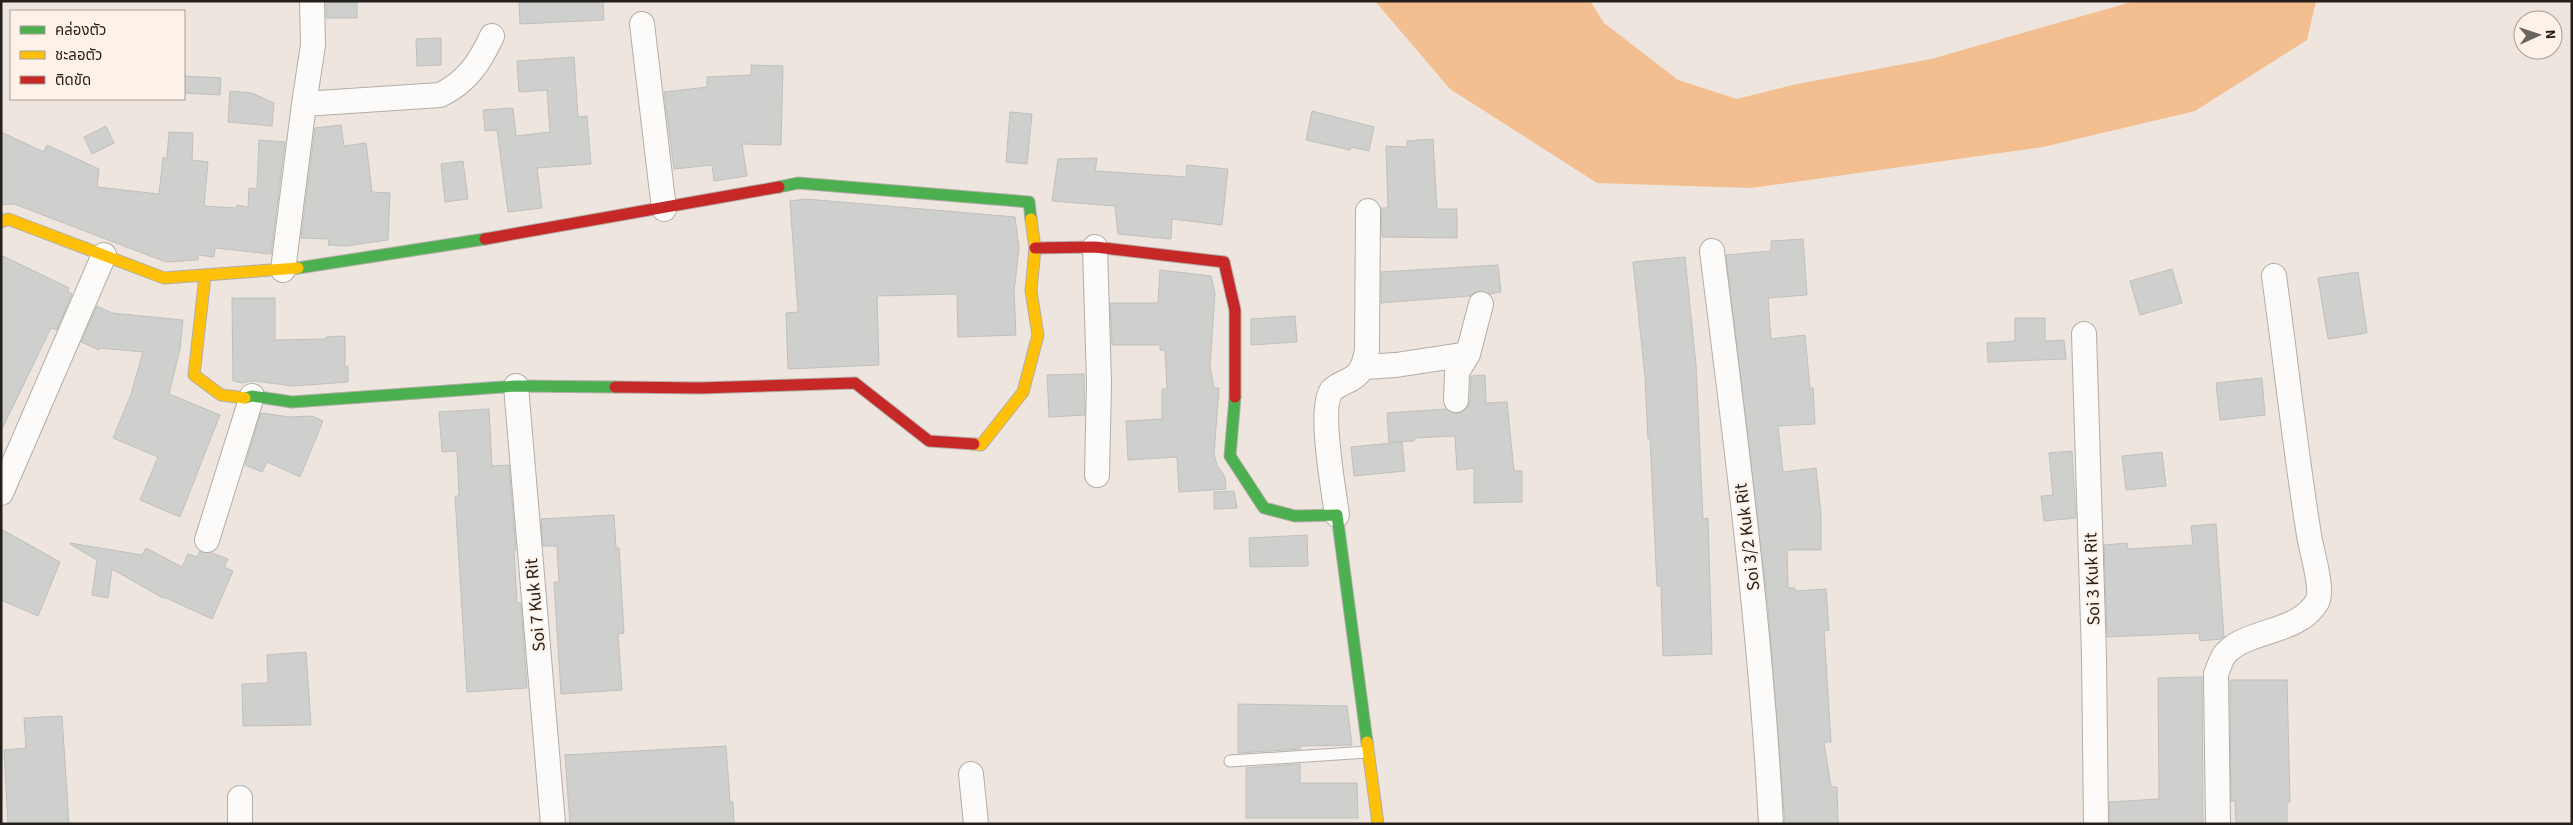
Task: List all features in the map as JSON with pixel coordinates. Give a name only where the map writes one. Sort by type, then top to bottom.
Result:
[{"type":"street","points":[[283,270],[313,45],[312,1]]},
{"type":"street","points":[[642,24],[664,209]]},
{"type":"street","points":[[304,104],[440,95],[457,87],[470,74],[492,36]]},
{"type":"street","points":[[1,222],[8,219],[164,278],[283,270],[387,256],[664,209],[798,183],[1029,202],[1035,248],[1031,291],[1038,335],[1024,392],[981,445],[929,441],[855,383],[700,388],[516,386],[292,402],[252,396],[243,398],[221,395],[194,375],[205,276]]},
{"type":"street","points":[[1368,211],[1367,350],[1364,367],[1358,374],[1332,390],[1328,399],[1326,429],[1378,824]]},
{"type":"street","points":[[1035,248],[1095,247],[1224,262],[1235,310],[1234,405],[1230,456],[1264,508],[1294,516],[1336,515]]},
{"type":"street","points":[[1095,247],[1099,383],[1098,475]]},
{"type":"street","name":"Soi 3/2 Kuk Rit","points":[[1712,251],[1765,703],[1771,824]]},
{"type":"street","points":[[1,493],[104,256]]},
{"type":"street","points":[[2218,824],[2216,674],[2225,654],[2237,644],[2298,619],[2310,611],[2318,600],[2318,581],[2309,535],[2274,276]]},
{"type":"street","points":[[1456,400],[1456,372],[1468,354],[1481,304]]},
{"type":"street","name":"Soi 3 Kuk Rit","points":[[2084,334],[2094,656],[2096,824]]},
{"type":"street","points":[[1364,367],[1396,365],[1468,354]]},
{"type":"street","name":"Soi 7 Kuk Rit","points":[[516,386],[553,824]]},
{"type":"street","points":[[207,540],[252,396]]},
{"type":"street","points":[[971,774],[976,824]]},
{"type":"street","points":[[240,798],[240,824]]},
{"type":"lane","points":[[1230,761],[1369,752]]},
{"type":"shaded area","points":[[1375,1],[1590,1],[1604,23],[1678,80],[1737,99],[1797,84],[1931,59],[2135,1],[2316,1],[2307,40],[2195,111],[2043,147],[1751,188],[1597,183],[1450,89]]},
{"type":"building","points":[[326,1],[357,1],[357,18],[326,18]]},
{"type":"building","points":[[519,1],[603,1],[604,20],[520,24]]},
{"type":"building","points":[[441,38],[441,65],[417,66],[416,39]]},
{"type":"building","points":[[574,57],[578,117],[587,116],[591,164],[537,168],[542,208],[508,212],[497,130],[485,131],[483,110],[513,108],[516,136],[550,132],[547,90],[519,92],[517,61]]},
{"type":"building","points":[[751,65],[783,66],[781,145],[742,144],[747,176],[714,181],[712,165],[674,169],[664,92],[707,87],[707,77],[751,75]]},
{"type":"building","points":[[185,76],[221,78],[220,95],[185,93]]},
{"type":"building","points":[[230,91],[252,93],[274,103],[272,126],[228,122]]},
{"type":"building","points":[[1312,111],[1374,127],[1369,151],[1351,147],[1350,150],[1306,140]]},
{"type":"building","points":[[1010,112],[1032,114],[1027,164],[1006,162]]},
{"type":"building","points":[[341,125],[344,146],[366,143],[372,192],[390,193],[388,240],[346,246],[328,245],[329,239],[301,238],[315,128]]},
{"type":"building","points":[[106,126],[114,143],[92,154],[84,137]]},
{"type":"building","points":[[1,132],[44,152],[47,145],[99,169],[97,187],[159,194],[163,158],[167,158],[169,132],[193,133],[192,160],[208,162],[204,206],[236,208],[237,205],[248,207],[249,188],[257,189],[259,140],[285,142],[271,254],[215,248],[214,257],[198,255],[198,260],[166,262],[14,204],[1,205]]},
{"type":"building","points":[[1433,139],[1437,209],[1457,209],[1457,238],[1382,237],[1381,208],[1388,208],[1386,146],[1407,147],[1407,141]]},
{"type":"building","points":[[1097,158],[1095,171],[1186,177],[1187,165],[1228,169],[1222,225],[1172,219],[1171,239],[1118,234],[1115,206],[1052,201],[1058,159]]},
{"type":"building","points":[[463,161],[468,199],[445,202],[441,164]]},
{"type":"building","points":[[806,199],[1015,217],[1019,248],[1014,292],[1016,335],[958,337],[957,294],[877,296],[879,365],[788,369],[786,313],[798,312],[790,201]]},
{"type":"building","points":[[1803,239],[1807,295],[1768,298],[1771,339],[1805,335],[1810,388],[1813,388],[1815,424],[1778,426],[1783,472],[1816,468],[1821,514],[1821,550],[1787,550],[1788,588],[1795,588],[1795,591],[1826,589],[1829,630],[1824,631],[1831,742],[1824,742],[1831,787],[1837,787],[1838,824],[1785,824],[1768,607],[1726,255],[1771,251],[1771,241]]},
{"type":"building","points":[[1,255],[69,288],[68,292],[72,294],[57,330],[51,328],[1,431]]},
{"type":"building","points":[[1685,257],[1696,365],[1703,519],[1708,518],[1712,654],[1663,656],[1661,586],[1657,586],[1650,438],[1648,439],[1645,377],[1633,262]]},
{"type":"building","points":[[1498,265],[1501,292],[1490,294],[1478,291],[1470,296],[1381,303],[1381,272]]},
{"type":"building","points":[[2172,269],[2182,303],[2140,315],[2130,281]]},
{"type":"building","points":[[1160,270],[1211,276],[1215,293],[1210,366],[1214,388],[1219,388],[1214,454],[1217,465],[1225,477],[1226,489],[1179,492],[1177,457],[1128,460],[1126,421],[1162,419],[1162,389],[1167,389],[1165,350],[1160,350],[1160,345],[1112,345],[1110,303],[1158,303]]},
{"type":"building","points":[[2358,272],[2367,333],[2328,339],[2318,278]]},
{"type":"building","points":[[232,298],[275,298],[275,340],[326,339],[326,337],[345,336],[345,367],[348,366],[348,382],[293,386],[254,381],[242,383],[233,381]]},
{"type":"building","points":[[97,306],[112,313],[183,320],[180,349],[169,394],[220,415],[180,517],[140,500],[158,457],[113,438],[131,394],[143,352],[100,348],[99,350],[81,342]]},
{"type":"building","points":[[1295,316],[1297,342],[1251,345],[1251,319]]},
{"type":"building","points":[[2015,318],[2045,318],[2045,341],[2064,340],[2066,359],[1988,362],[1987,343],[2015,341]]},
{"type":"building","points":[[1084,374],[1085,415],[1049,417],[1047,375]]},
{"type":"building","points":[[1485,375],[1486,403],[1507,402],[1514,471],[1522,471],[1522,502],[1474,503],[1474,468],[1457,470],[1455,436],[1414,438],[1414,441],[1389,442],[1387,413],[1446,409],[1455,414],[1462,412],[1467,408],[1470,401],[1471,376]]},
{"type":"building","points":[[2262,378],[2265,415],[2220,420],[2216,383]]},
{"type":"building","points":[[489,409],[492,466],[509,465],[516,550],[514,550],[517,603],[521,603],[527,688],[467,692],[455,496],[459,496],[457,451],[442,452],[439,412]]},
{"type":"building","points":[[261,413],[290,417],[312,416],[323,421],[300,477],[267,462],[262,472],[245,465]]},
{"type":"building","points":[[1402,442],[1405,471],[1354,476],[1351,447]]},
{"type":"building","points":[[2072,451],[2076,518],[2044,521],[2041,496],[2053,495],[2049,453]]},
{"type":"building","points":[[2162,452],[2166,486],[2126,490],[2122,456]]},
{"type":"building","points":[[1234,491],[1237,508],[1214,509],[1214,492]]},
{"type":"building","points":[[614,515],[616,548],[619,548],[624,633],[618,634],[622,690],[561,694],[554,582],[559,582],[557,546],[543,546],[541,519]]},
{"type":"building","points":[[2216,524],[2224,637],[2200,641],[2199,633],[2107,637],[2104,545],[2127,543],[2128,549],[2193,545],[2191,526]]},
{"type":"building","points":[[1,529],[60,562],[38,616],[1,600]]},
{"type":"building","points":[[1307,535],[1308,566],[1250,567],[1249,538]]},
{"type":"building","points":[[70,543],[142,555],[146,548],[182,567],[188,554],[197,557],[200,551],[212,553],[228,559],[224,567],[233,571],[212,619],[163,598],[112,569],[108,598],[92,595],[97,560]]},
{"type":"building","points":[[306,652],[311,725],[243,726],[242,684],[268,683],[267,655]]},
{"type":"building","points":[[2202,677],[2203,824],[2110,824],[2109,802],[2159,799],[2158,678]]},
{"type":"building","points":[[2230,680],[2287,680],[2290,802],[2287,803],[2287,824],[2236,824],[2235,801],[2231,801]]},
{"type":"building","points":[[1238,704],[1347,706],[1352,745],[1300,746],[1300,749],[1238,753]]},
{"type":"building","points":[[62,716],[69,824],[8,824],[4,750],[26,748],[24,718]]},
{"type":"building","points":[[726,746],[730,802],[733,802],[734,824],[570,824],[565,755]]},
{"type":"building","points":[[1300,764],[1300,783],[1357,783],[1358,818],[1246,818],[1246,768]]},
{"type":"traffic: fast","points":[[779,187],[798,183],[1029,202],[1031,219]]},
{"type":"traffic: fast","points":[[298,268],[485,239]]},
{"type":"traffic: fast","points":[[245,398],[252,396],[292,402],[516,386],[615,387]]},
{"type":"traffic: fast","points":[[1235,397],[1230,456],[1264,508],[1295,516],[1337,515],[1367,742]]},
{"type":"traffic: slow","points":[[1,222],[8,219],[164,278],[298,268]]},
{"type":"traffic: slow","points":[[974,444],[981,445],[1023,392],[1038,335],[1031,291],[1035,248],[1031,219]]},
{"type":"traffic: slow","points":[[205,276],[194,375],[221,395],[245,398]]},
{"type":"traffic: slow","points":[[1367,742],[1378,824]]},
{"type":"traffic: jam","points":[[485,239],[779,187]]},
{"type":"traffic: jam","points":[[1035,248],[1095,247],[1224,262],[1235,310],[1235,397]]},
{"type":"traffic: jam","points":[[615,387],[700,388],[855,383],[929,441],[974,444]]}]
